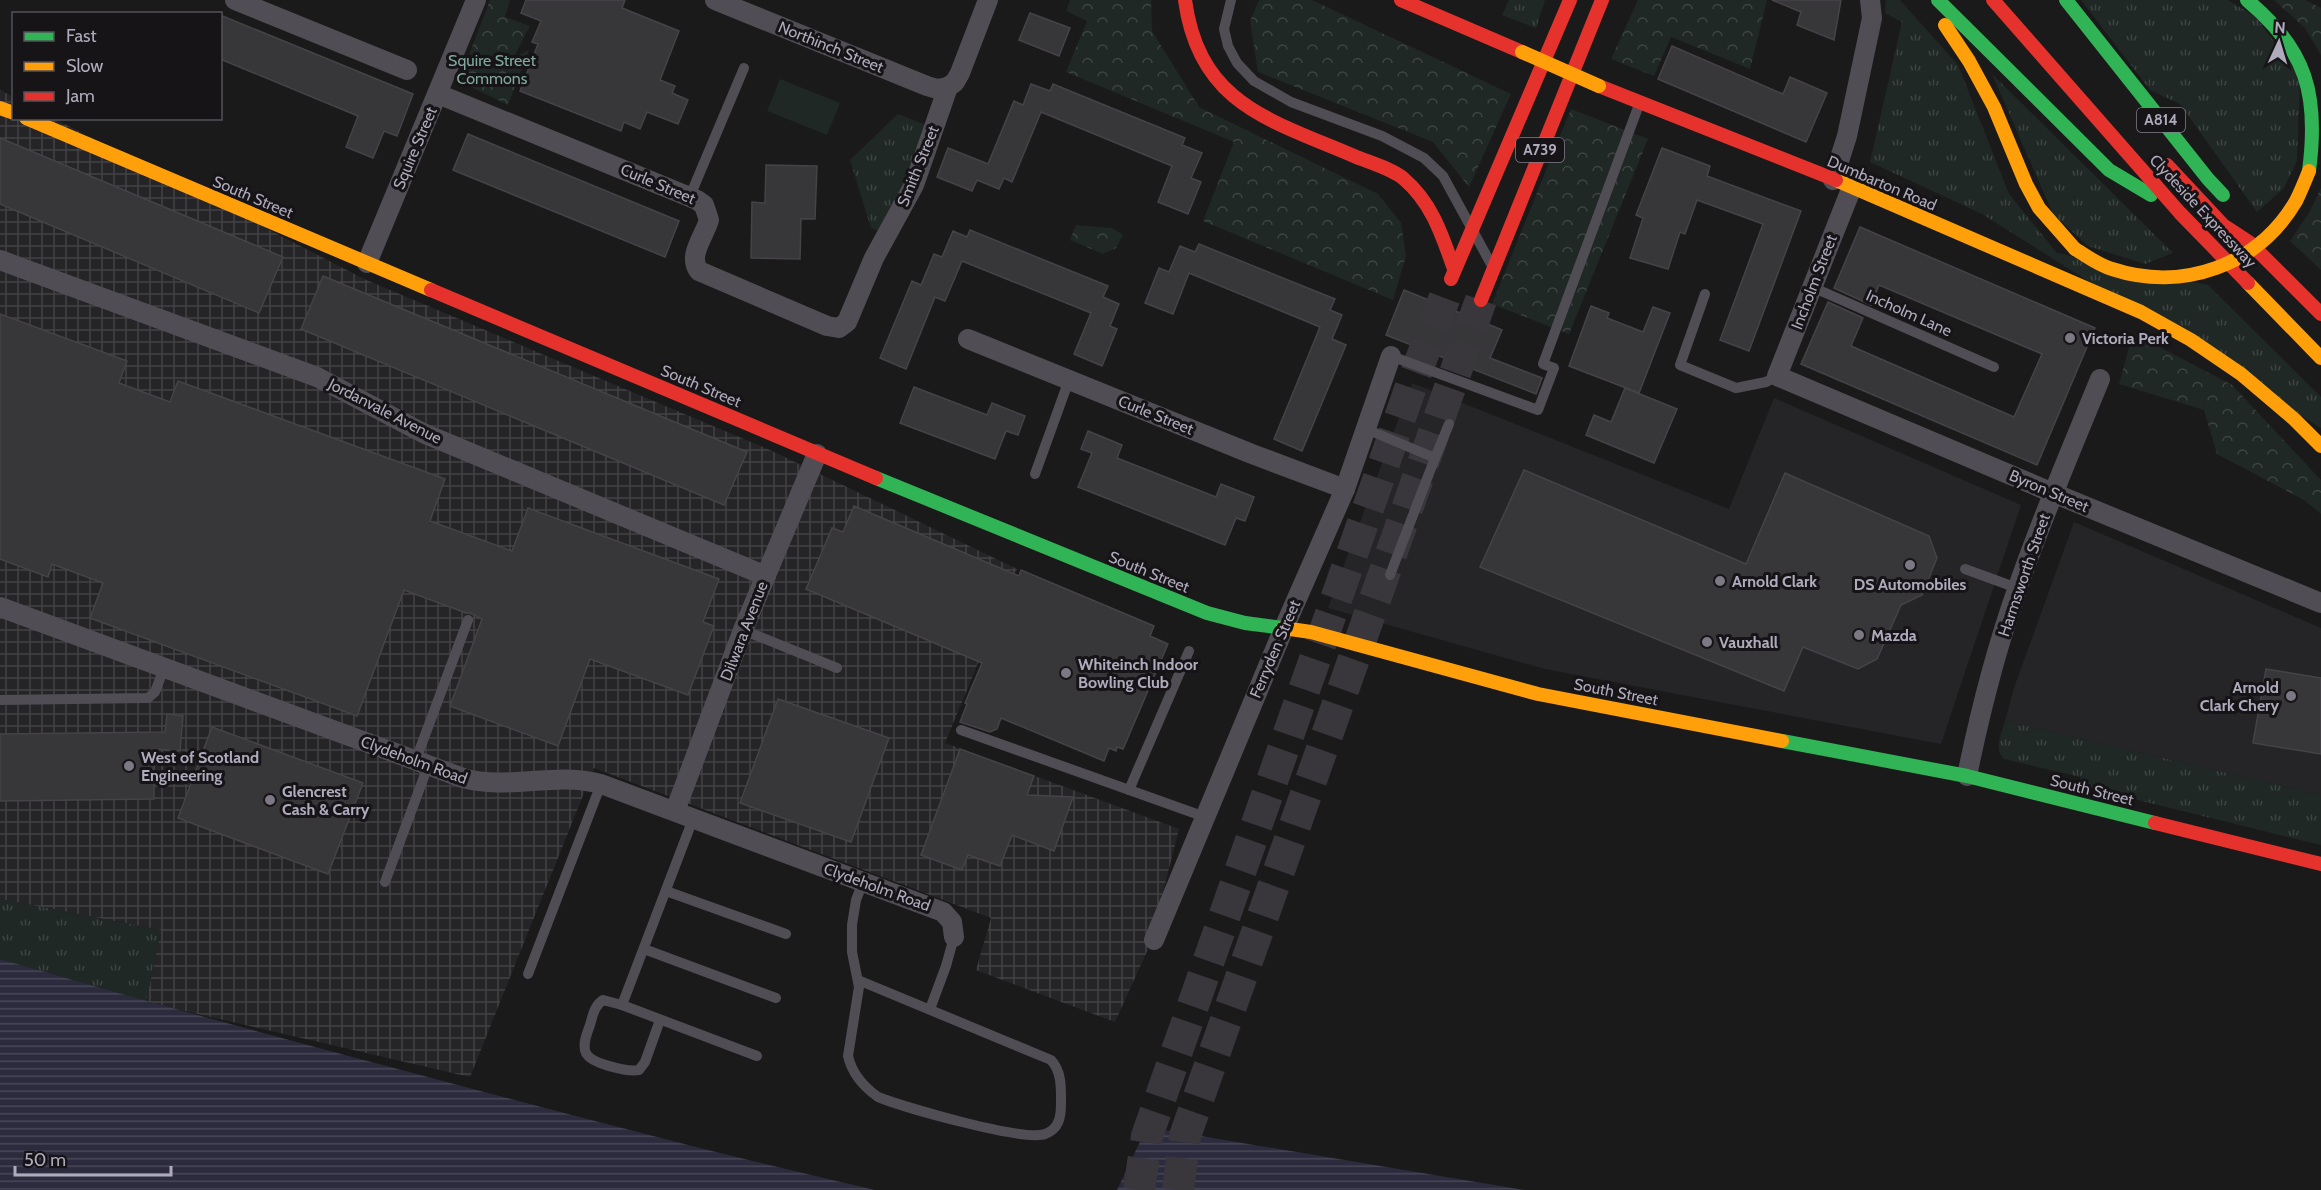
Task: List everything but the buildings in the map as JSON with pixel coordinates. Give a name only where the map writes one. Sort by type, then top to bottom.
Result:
[{"type":"street","points":[[235,0],[407,70]]},
{"type":"street","name":"Squire Street","points":[[367,263],[476,0]]},
{"type":"street","name":"Northinch Street","points":[[715,0],[927,86],[938,89],[948,87]]},
{"type":"street","name":"Smith Street","points":[[839,328],[847,322],[874,258],[914,185],[948,87],[955,82],[960,72],[988,0]]},
{"type":"street","points":[[1185,0],[1196,46],[1204,63],[1223,88],[1240,104],[1258,115],[1402,177],[1426,202],[1438,224],[1454,269]]},
{"type":"street","name":"Dumbarton Road","points":[[1401,0],[1599,86],[1852,187],[2112,299],[2170,328],[2215,355],[2294,419],[2321,446]]},
{"type":"street","name":"A739","points":[[1449,286],[1454,269],[1570,0]]},
{"type":"street","name":"A739","points":[[1481,300],[1492,267],[1602,0]]},
{"type":"street","points":[[1833,180],[1846,136],[1872,18],[1870,0]]},
{"type":"street","points":[[1929,0],[1978,78],[2039,208],[2075,249],[2110,268],[2160,278],[2186,277],[2211,272],[2234,262],[2271,234],[2286,217],[2301,193],[2309,171],[2314,145],[2315,120],[2304,72],[2293,47],[2286,38],[2260,10],[2247,0]]},
{"type":"street","points":[[1938,0],[2109,170],[2180,213]]},
{"type":"street","name":"Clydeside Expressway","points":[[1994,0],[2180,213],[2321,358]]},
{"type":"street","name":"A814","points":[[2066,0],[2208,179],[2232,205]]},
{"type":"street","name":"Curle Street","points":[[438,94],[690,196],[704,205],[709,220],[694,256],[695,266],[699,271],[827,326],[839,328]]},
{"type":"street","name":"South Street","points":[[31,120],[818,454],[1207,613],[1321,634],[1538,694],[1967,776],[2321,864]]},
{"type":"street","name":"Clydeside Expressway","points":[[2154,151],[2223,225],[2249,242],[2321,314]]},
{"type":"street","name":"Incholm Street","points":[[1777,376],[1852,187]]},
{"type":"street","points":[[2243,223],[2249,242]]},
{"type":"street","name":"Jordanvale Avenue","points":[[0,260],[317,377],[423,433],[765,576]]},
{"type":"street","name":"Curle Street","points":[[968,339],[1344,489]]},
{"type":"street","name":"Ferryden Street","points":[[1154,940],[1344,489],[1391,356]]},
{"type":"street","name":"Byron Street","points":[[1777,376],[2321,603]]},
{"type":"street","name":"Harmsworth Street","points":[[1967,776],[1982,703],[2017,588],[2100,379]]},
{"type":"street","name":"Dilwara Avenue","points":[[684,815],[743,630],[818,454]]},
{"type":"street","name":"Clydeholm Road","points":[[0,607],[463,778],[484,783],[569,779],[601,784],[943,912],[952,922],[954,937]]},
{"type":"lane","points":[[1231,0],[1224,29],[1228,46],[1237,63],[1254,81],[1291,102],[1382,136],[1424,158],[1443,176],[1492,267]]},
{"type":"lane","points":[[690,196],[744,68]]},
{"type":"lane","points":[[1391,356],[1538,410],[1554,368],[1543,364],[1640,102]]},
{"type":"lane","name":"Incholm Lane","points":[[1812,286],[1994,367]]},
{"type":"lane","points":[[1705,294],[1680,365],[1736,388],[1766,382],[1777,376]]},
{"type":"lane","points":[[1035,474],[1069,380]]},
{"type":"lane","points":[[1390,575],[1449,424]]},
{"type":"lane","points":[[1366,429],[1435,458]]},
{"type":"lane","points":[[1965,569],[2017,588]]},
{"type":"lane","points":[[385,882],[468,620]]},
{"type":"lane","points":[[743,630],[837,668]]},
{"type":"lane","points":[[1129,790],[1189,651]]},
{"type":"lane","points":[[0,700],[148,698],[155,692],[164,668]]},
{"type":"lane","points":[[962,730],[1205,818]]},
{"type":"lane","points":[[528,974],[601,784]]},
{"type":"lane","points":[[622,1005],[666,891],[684,815]]},
{"type":"lane","points":[[858,980],[1051,1060],[1057,1067],[1061,1092],[1060,1121],[1055,1128],[1044,1135],[1037,1135],[981,1126],[888,1101],[869,1090],[850,1066],[848,1056],[859,994],[852,952],[852,925],[856,900],[863,882]]},
{"type":"lane","points":[[666,891],[786,934]]},
{"type":"lane","points":[[930,1009],[954,937]]},
{"type":"lane","points":[[644,949],[776,998]]},
{"type":"lane","points":[[660,1020],[645,1062],[639,1070],[627,1070],[590,1058],[584,1047],[597,1004],[603,1000],[622,1005],[757,1056]]},
{"type":"shaded area","points":[[0,90],[12,96],[12,120],[57,120],[364,279],[770,450],[1017,569],[945,743],[1179,829],[1149,947],[1115,1022],[976,970],[991,918],[594,768],[470,1077],[146,1002],[161,930],[0,899]]},
{"type":"shaded area","points":[[1412,383],[1729,509],[1774,398],[2021,505],[1941,744],[1545,669],[1328,608]]},
{"type":"shaded area","points":[[2074,522],[2321,628],[2321,795],[2005,721],[2014,688]]},
{"type":"shaded area","points":[[0,959],[221,1022],[497,1095],[712,1151],[875,1190],[0,1190]]},
{"type":"shaded area","points":[[1147,1127],[1524,1190],[1117,1190]]},
{"type":"green space","name":"Squire Street Commons","points":[[490,0],[510,0],[505,17],[530,26],[514,57],[529,50],[508,105],[459,81]]},
{"type":"green space","points":[[1070,0],[1151,0],[1152,31],[1199,107],[1378,194],[1401,223],[1406,256],[1393,300],[1203,221],[1234,142],[1066,72],[1087,21],[1066,11]]},
{"type":"green space","points":[[1259,0],[1312,0],[1511,94],[1469,187],[1433,142],[1258,72],[1250,21]]},
{"type":"green space","points":[[1509,0],[1545,0],[1536,28],[1502,15]]},
{"type":"green space","points":[[1638,0],[1767,0],[1750,69],[1671,37],[1654,76],[1611,59]]},
{"type":"green space","points":[[1886,0],[1900,0],[1958,65],[2009,194],[2057,253],[2208,285],[2321,397],[2321,428],[1982,214],[1870,162],[1902,22],[1885,13]]},
{"type":"green space","points":[[2081,0],[2228,0],[2256,17],[2300,78],[2297,161],[2284,188],[2257,212],[2180,104],[2150,90]]},
{"type":"green space","points":[[2274,0],[2305,0],[2321,8],[2321,55],[2305,28]]},
{"type":"green space","points":[[1992,74],[2173,253],[2145,264],[2088,246],[2053,214]]},
{"type":"green space","points":[[780,79],[840,103],[827,135],[767,111]]},
{"type":"green space","points":[[1571,109],[1648,139],[1569,334],[1492,304]]},
{"type":"green space","points":[[898,114],[931,127],[888,234],[871,228],[850,160]]},
{"type":"green space","points":[[2321,188],[2321,270],[2290,241],[2309,213]]},
{"type":"green space","points":[[1076,225],[1112,228],[1123,235],[1116,248],[1103,254],[1070,240]]},
{"type":"green space","points":[[2133,333],[2232,385],[2321,480],[2321,514],[2304,500],[2217,454],[2204,410],[2119,384]]},
{"type":"green space","points":[[2005,721],[2321,795],[2321,845],[2085,787],[2080,777],[2004,759],[1999,746]]},
{"type":"green space","points":[[0,899],[161,930],[146,1002],[0,959]]},
{"type":"tunnel","points":[[1139,1190],[1147,1136],[1414,378],[1449,286]]},
{"type":"tunnel","points":[[1178,1190],[1185,1136],[1481,300]]},
{"type":"traffic: fast","points":[[1938,0],[2109,170],[2151,195]]},
{"type":"traffic: fast","points":[[2066,0],[2223,195]]},
{"type":"traffic: fast","points":[[2247,0],[2283,37],[2296,56],[2304,76],[2310,97],[2312,119],[2309,171]]},
{"type":"traffic: fast","points":[[876,478],[1207,613],[1245,623],[1283,628]]},
{"type":"traffic: fast","points":[[1782,741],[1967,776],[2155,823]]},
{"type":"traffic: slow","points":[[1945,25],[1969,61],[1994,107],[2026,184],[2039,208],[2075,249]]},
{"type":"traffic: slow","points":[[1522,52],[1599,86]]},
{"type":"traffic: slow","points":[[0,108],[12,112]]},
{"type":"traffic: slow","points":[[31,120],[431,290]]},
{"type":"traffic: slow","points":[[2075,249],[2097,263],[2138,275],[2165,277],[2191,275],[2216,268],[2240,257],[2280,224],[2296,201],[2309,171]]},
{"type":"traffic: slow","points":[[1836,180],[2141,312],[2191,340],[2241,374],[2294,419],[2321,446]]},
{"type":"traffic: slow","points":[[2248,283],[2321,358]]},
{"type":"traffic: slow","points":[[1283,628],[1311,632],[1538,694],[1782,741]]},
{"type":"traffic: jam","points":[[1185,0],[1193,35],[1206,63],[1222,86],[1243,104],[1267,118],[1399,175],[1414,188],[1429,209],[1454,269]]},
{"type":"traffic: jam","points":[[1401,0],[1522,52]]},
{"type":"traffic: jam","points":[[1451,279],[1570,0]]},
{"type":"traffic: jam","points":[[1481,300],[1602,0]]},
{"type":"traffic: jam","points":[[1993,0],[2180,213],[2248,283]]},
{"type":"traffic: jam","points":[[1599,86],[1836,180]]},
{"type":"traffic: jam","points":[[2167,165],[2223,225],[2249,242],[2321,314]]},
{"type":"traffic: jam","points":[[431,290],[876,478]]},
{"type":"traffic: jam","points":[[2155,823],[2321,864]]},
{"type":"place","name":"Victoria Perk","points":[[2070,338]]},
{"type":"place","name":"DS Automobiles","points":[[1910,565]]},
{"type":"place","name":"Arnold Clark","points":[[1720,581]]},
{"type":"place","name":"Mazda","points":[[1859,635]]},
{"type":"place","name":"Vauxhall","points":[[1707,642]]},
{"type":"place","name":"Whiteinch Indoor Bowling Club","points":[[1066,673]]},
{"type":"place","name":"Arnold Clark Chery","points":[[2291,696]]},
{"type":"place","name":"West of Scotland Engineering","points":[[129,766]]},
{"type":"place","name":"Glencrest Cash & Carry","points":[[270,800]]}]
